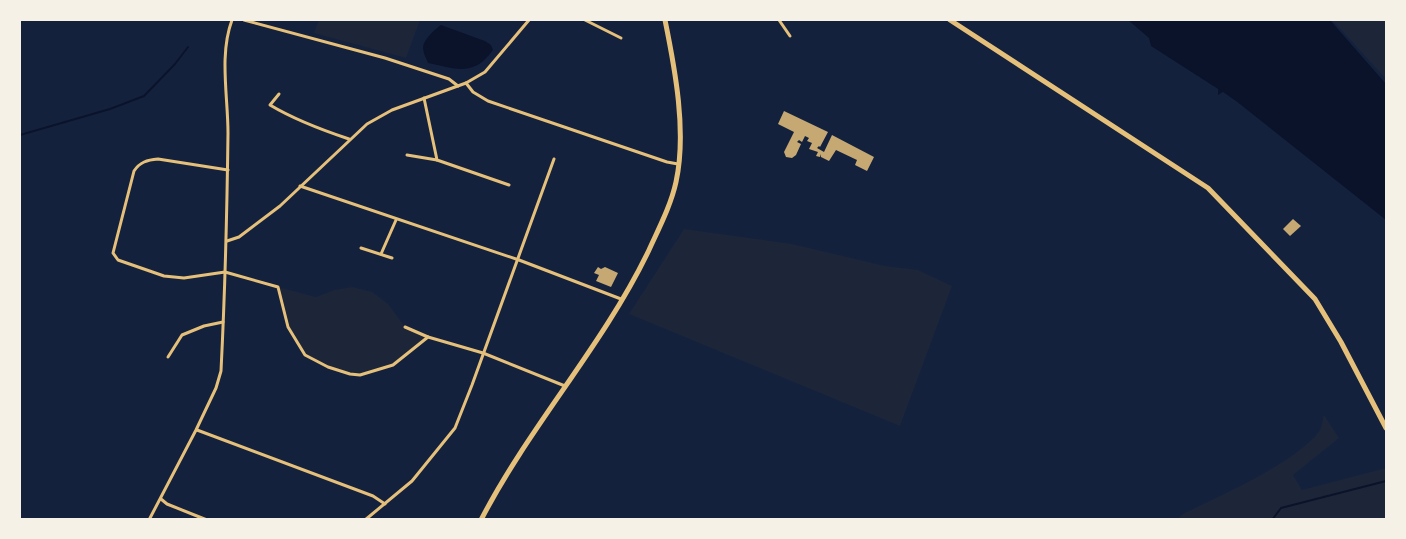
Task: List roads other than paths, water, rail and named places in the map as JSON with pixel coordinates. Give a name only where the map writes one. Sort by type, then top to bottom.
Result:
[{"type":"main road","points":[[481,519],[522,450],[623,300],[656,235],[676,183],[680,141],[675,76],[665,20]]},
{"type":"main road","points":[[950,20],[1208,188],[1315,299],[1341,342],[1386,428]]},
{"type":"street","points":[[148,519],[161,499],[196,430],[219,379],[227,241],[228,112],[225,52],[227,34],[232,20]]},
{"type":"street","points":[[244,20],[385,58],[449,79],[458,86]]},
{"type":"street","points":[[227,241],[239,237],[259,223],[367,124],[383,114],[458,86],[485,72],[529,20]]},
{"type":"street","points":[[585,20],[621,38]]},
{"type":"street","points":[[779,20],[790,36]]},
{"type":"street","points":[[466,82],[473,92],[488,101],[647,156],[678,164]]},
{"type":"street","points":[[279,94],[270,105],[284,114],[349,139]]},
{"type":"street","points":[[423,98],[436,160]]},
{"type":"street","points":[[407,155],[436,160],[509,185]]},
{"type":"street","points":[[228,170],[158,159],[148,160],[138,165],[134,171],[113,253],[118,260],[164,276],[184,278],[225,272],[278,287],[288,327],[304,355],[350,375],[360,375],[393,365],[428,337]]},
{"type":"street","points":[[365,519],[412,481],[455,428],[519,260],[554,159]]},
{"type":"street","points":[[300,186],[519,260],[623,300]]},
{"type":"street","points":[[381,254],[397,219]]},
{"type":"street","points":[[361,248],[392,258]]},
{"type":"street","points":[[168,357],[182,335],[204,326],[223,322]]},
{"type":"street","points":[[405,327],[428,337],[483,353],[565,386]]},
{"type":"street","points":[[196,430],[373,496],[385,504]]},
{"type":"street","points":[[161,499],[167,504],[207,519]]},
{"type":"waterway","points":[[20,135],[110,109],[144,96],[188,47]]},
{"type":"waterway","points":[[1272,520],[1281,508],[1386,481]]}]
